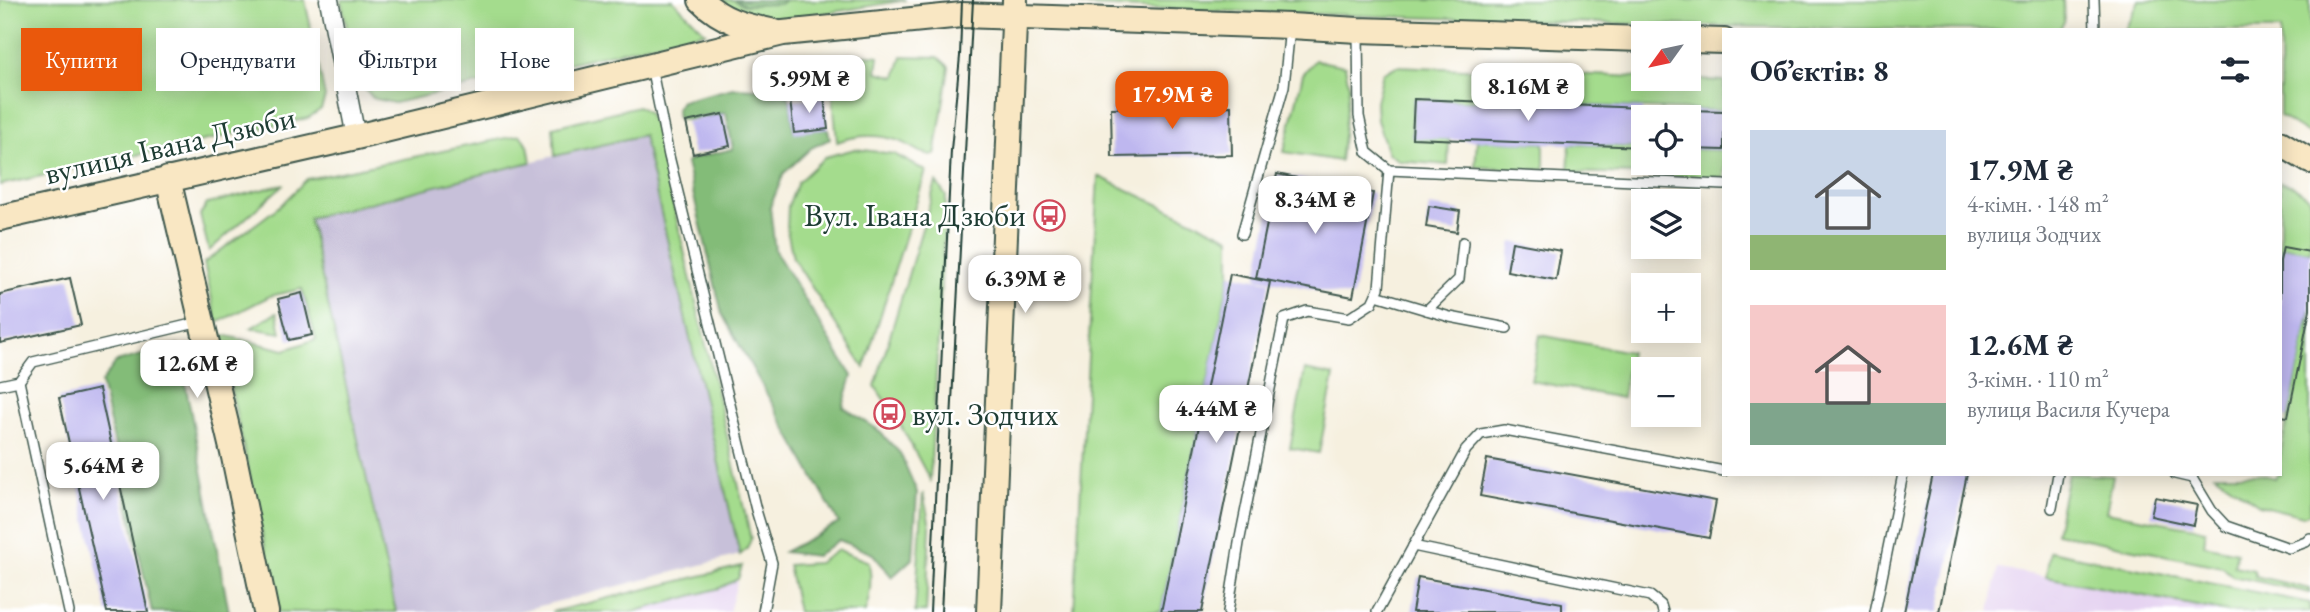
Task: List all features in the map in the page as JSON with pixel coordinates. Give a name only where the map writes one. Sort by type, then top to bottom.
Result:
[{"type":"main road","points":[[701,0],[721,18],[748,27],[783,33]]},
{"type":"main road","name":"вулиця Івана Дзюби","points":[[0,218],[356,137],[783,33],[1015,8],[1358,30],[1631,38]]},
{"type":"main road","points":[[989,612],[1015,8]]},
{"type":"main road","points":[[1701,40],[1722,41]]},
{"type":"main road","points":[[2282,148],[2310,161]]},
{"type":"main road","points":[[168,179],[234,457],[265,612]]},
{"type":"street","points":[[329,0],[356,137]]},
{"type":"lane","points":[[2094,0],[2095,28]]},
{"type":"lane","points":[[1242,234],[1284,86],[1290,26]]},
{"type":"lane","points":[[1358,30],[1359,116],[1367,152],[1389,170],[1722,185]]},
{"type":"lane","points":[[650,65],[675,183],[756,510],[771,558],[763,612]]},
{"type":"lane","points":[[1228,612],[1239,543],[1284,319],[1307,311],[1349,318],[1372,303],[1379,288],[1389,170]]},
{"type":"lane","points":[[1427,310],[1459,279],[1463,242]]},
{"type":"lane","points":[[1376,295],[1507,328]]},
{"type":"lane","points":[[0,385],[19,381],[33,362],[203,322]]},
{"type":"lane","points":[[19,381],[69,612]]},
{"type":"lane","points":[[1377,612],[1466,450],[1481,434],[1504,430],[1722,471]]},
{"type":"lane","points":[[1875,612],[1903,476]]},
{"type":"lane","points":[[2052,508],[2058,476]]},
{"type":"lane","points":[[2192,476],[2212,511],[2226,526],[2289,548],[2310,538]]},
{"type":"lane","points":[[1413,546],[1650,596],[1661,605],[1663,612]]},
{"type":"shaded area","points":[[643,134],[740,555],[516,612],[396,612],[309,217]]},
{"type":"shaded area","points":[[1998,568],[2228,612],[1990,612]]},
{"type":"shaded area","points":[[738,579],[729,612],[633,612],[720,588]]},
{"type":"green space","points":[[0,0],[305,0],[311,28],[156,28],[156,91],[320,91],[320,73],[325,97],[321,109],[308,118],[0,185]]},
{"type":"green space","points":[[341,0],[673,0],[705,32],[574,62],[574,28],[475,28],[475,85],[461,88],[461,28],[347,28]]},
{"type":"green space","points":[[715,0],[906,0],[791,19],[748,19]]},
{"type":"green space","points":[[734,0],[785,0],[780,4],[744,5]]},
{"type":"green space","points":[[1074,0],[2063,0],[2064,22],[2060,28],[1876,28],[1701,25],[1701,21],[1631,21],[1631,23],[1083,6]]},
{"type":"green space","points":[[2139,0],[2310,0],[2310,135],[2282,117],[2282,28],[2126,28]]},
{"type":"green space","points":[[863,55],[879,56],[877,72],[896,77],[902,56],[938,57],[949,67],[935,155],[925,154],[884,137],[860,137],[837,142],[832,86],[859,88],[861,75],[866,74]]},
{"type":"green space","points":[[1315,60],[1345,66],[1349,86],[1340,161],[1284,152],[1303,74]]},
{"type":"green space","points":[[1397,66],[1631,77],[1631,91],[1701,91],[1701,80],[1722,81],[1722,111],[1701,110],[1701,105],[1631,105],[1631,107],[1414,99],[1412,137],[1449,139],[1448,165],[1399,161],[1388,153],[1377,120],[1376,102],[1383,73]]},
{"type":"green space","points":[[780,84],[790,100],[794,132],[828,129],[830,139],[811,148],[784,173],[770,207],[775,251],[852,376],[843,407],[877,429],[900,453],[917,492],[913,558],[892,577],[873,554],[839,540],[816,556],[784,552],[839,523],[722,314],[686,163],[694,158],[733,149],[726,113],[685,120],[677,118],[676,109],[681,101],[733,88],[756,89]]},
{"type":"green space","points":[[367,91],[447,91],[394,103],[373,98]]},
{"type":"green space","points":[[638,106],[648,113],[655,126],[751,539],[747,549],[740,555],[643,135],[555,156],[553,127]]},
{"type":"green space","points":[[520,135],[528,145],[531,162],[309,218],[396,612],[279,612],[219,334],[285,350],[316,339],[302,289],[270,296],[217,323],[204,263],[281,205],[307,179]]},
{"type":"green space","points":[[1477,140],[1544,143],[1544,170],[1475,167]]},
{"type":"green space","points":[[1570,144],[1631,147],[1631,174],[1568,172]]},
{"type":"green space","points":[[855,149],[894,154],[926,171],[864,368],[793,258],[787,230],[788,206],[798,182],[825,157]]},
{"type":"green space","points":[[1701,149],[1722,150],[1722,178],[1660,175],[1701,175]]},
{"type":"green space","points":[[1098,176],[1230,238],[1230,274],[1161,612],[1074,612]]},
{"type":"green space","points":[[936,182],[946,196],[930,480],[900,424],[875,386]]},
{"type":"green space","points":[[2282,183],[2293,186],[2310,198],[2310,252],[2284,247],[2282,254]]},
{"type":"green space","points":[[284,184],[209,251],[200,215],[207,204]]},
{"type":"green space","points":[[2310,310],[2310,513],[2303,516],[2259,505],[2218,476],[2282,476],[2282,446]]},
{"type":"green space","points":[[276,313],[281,333],[251,328]]},
{"type":"green space","points":[[1540,335],[1630,352],[1622,398],[1531,381]]},
{"type":"green space","points":[[178,345],[229,612],[152,612],[101,383],[116,362]]},
{"type":"green space","points":[[1305,370],[1334,376],[1319,453],[1290,448]]},
{"type":"green space","points":[[2068,476],[2113,476],[2106,512],[2206,530],[2204,545],[2237,552],[2234,566],[2254,570],[2255,576],[2310,589],[2310,593],[2232,576],[2223,567],[2056,533]]},
{"type":"green space","points":[[923,493],[930,526],[926,612],[915,612]]},
{"type":"green space","points":[[838,550],[869,562],[869,600],[865,612],[798,612],[788,565],[818,563]]},
{"type":"green space","points":[[2050,551],[2310,603],[2310,612],[2228,612],[2046,577]]},
{"type":"green space","points":[[742,566],[738,579],[720,588],[633,612],[551,612]]},
{"type":"building","points":[[824,97],[828,129],[794,133],[790,100]]},
{"type":"building","points":[[1414,99],[1631,108],[1631,147],[1412,138]]},
{"type":"building","points":[[1231,106],[1232,155],[1112,157],[1111,108]]},
{"type":"building","points":[[1701,110],[1722,111],[1722,150],[1701,149]]},
{"type":"building","points":[[723,114],[730,146],[693,154],[686,122]]},
{"type":"building","points":[[1277,174],[1373,193],[1353,297],[1256,278]]},
{"type":"building","points":[[1429,206],[1460,211],[1457,232],[1426,227]]},
{"type":"building","points":[[1512,242],[1561,251],[1556,280],[1507,271]]},
{"type":"building","points":[[2283,247],[2310,252],[2310,310],[2288,417],[2282,416]]},
{"type":"building","points":[[1230,274],[1270,282],[1202,612],[1161,612]]},
{"type":"building","points":[[70,278],[81,325],[0,343],[0,294]]},
{"type":"building","points":[[302,293],[312,335],[289,340],[278,299]]},
{"type":"building","points":[[99,389],[148,612],[107,612],[59,398]]},
{"type":"building","points":[[1487,459],[1716,501],[1709,538],[1480,496]]},
{"type":"building","points":[[1933,476],[1967,476],[1939,612],[1904,612]]},
{"type":"building","points":[[2155,497],[2197,505],[2193,525],[2151,516]]},
{"type":"building","points":[[1418,577],[1562,603],[1562,612],[1412,612]]},
{"type":"tram line","points":[[930,612],[951,150],[960,56],[962,0]]},
{"type":"tram line","points":[[941,612],[973,0]]},
{"type":"place","name":"Вул. Івана Дзюби","points":[[1049,215]]},
{"type":"place","name":"вул. Зодчих","points":[[889,414]]}]
